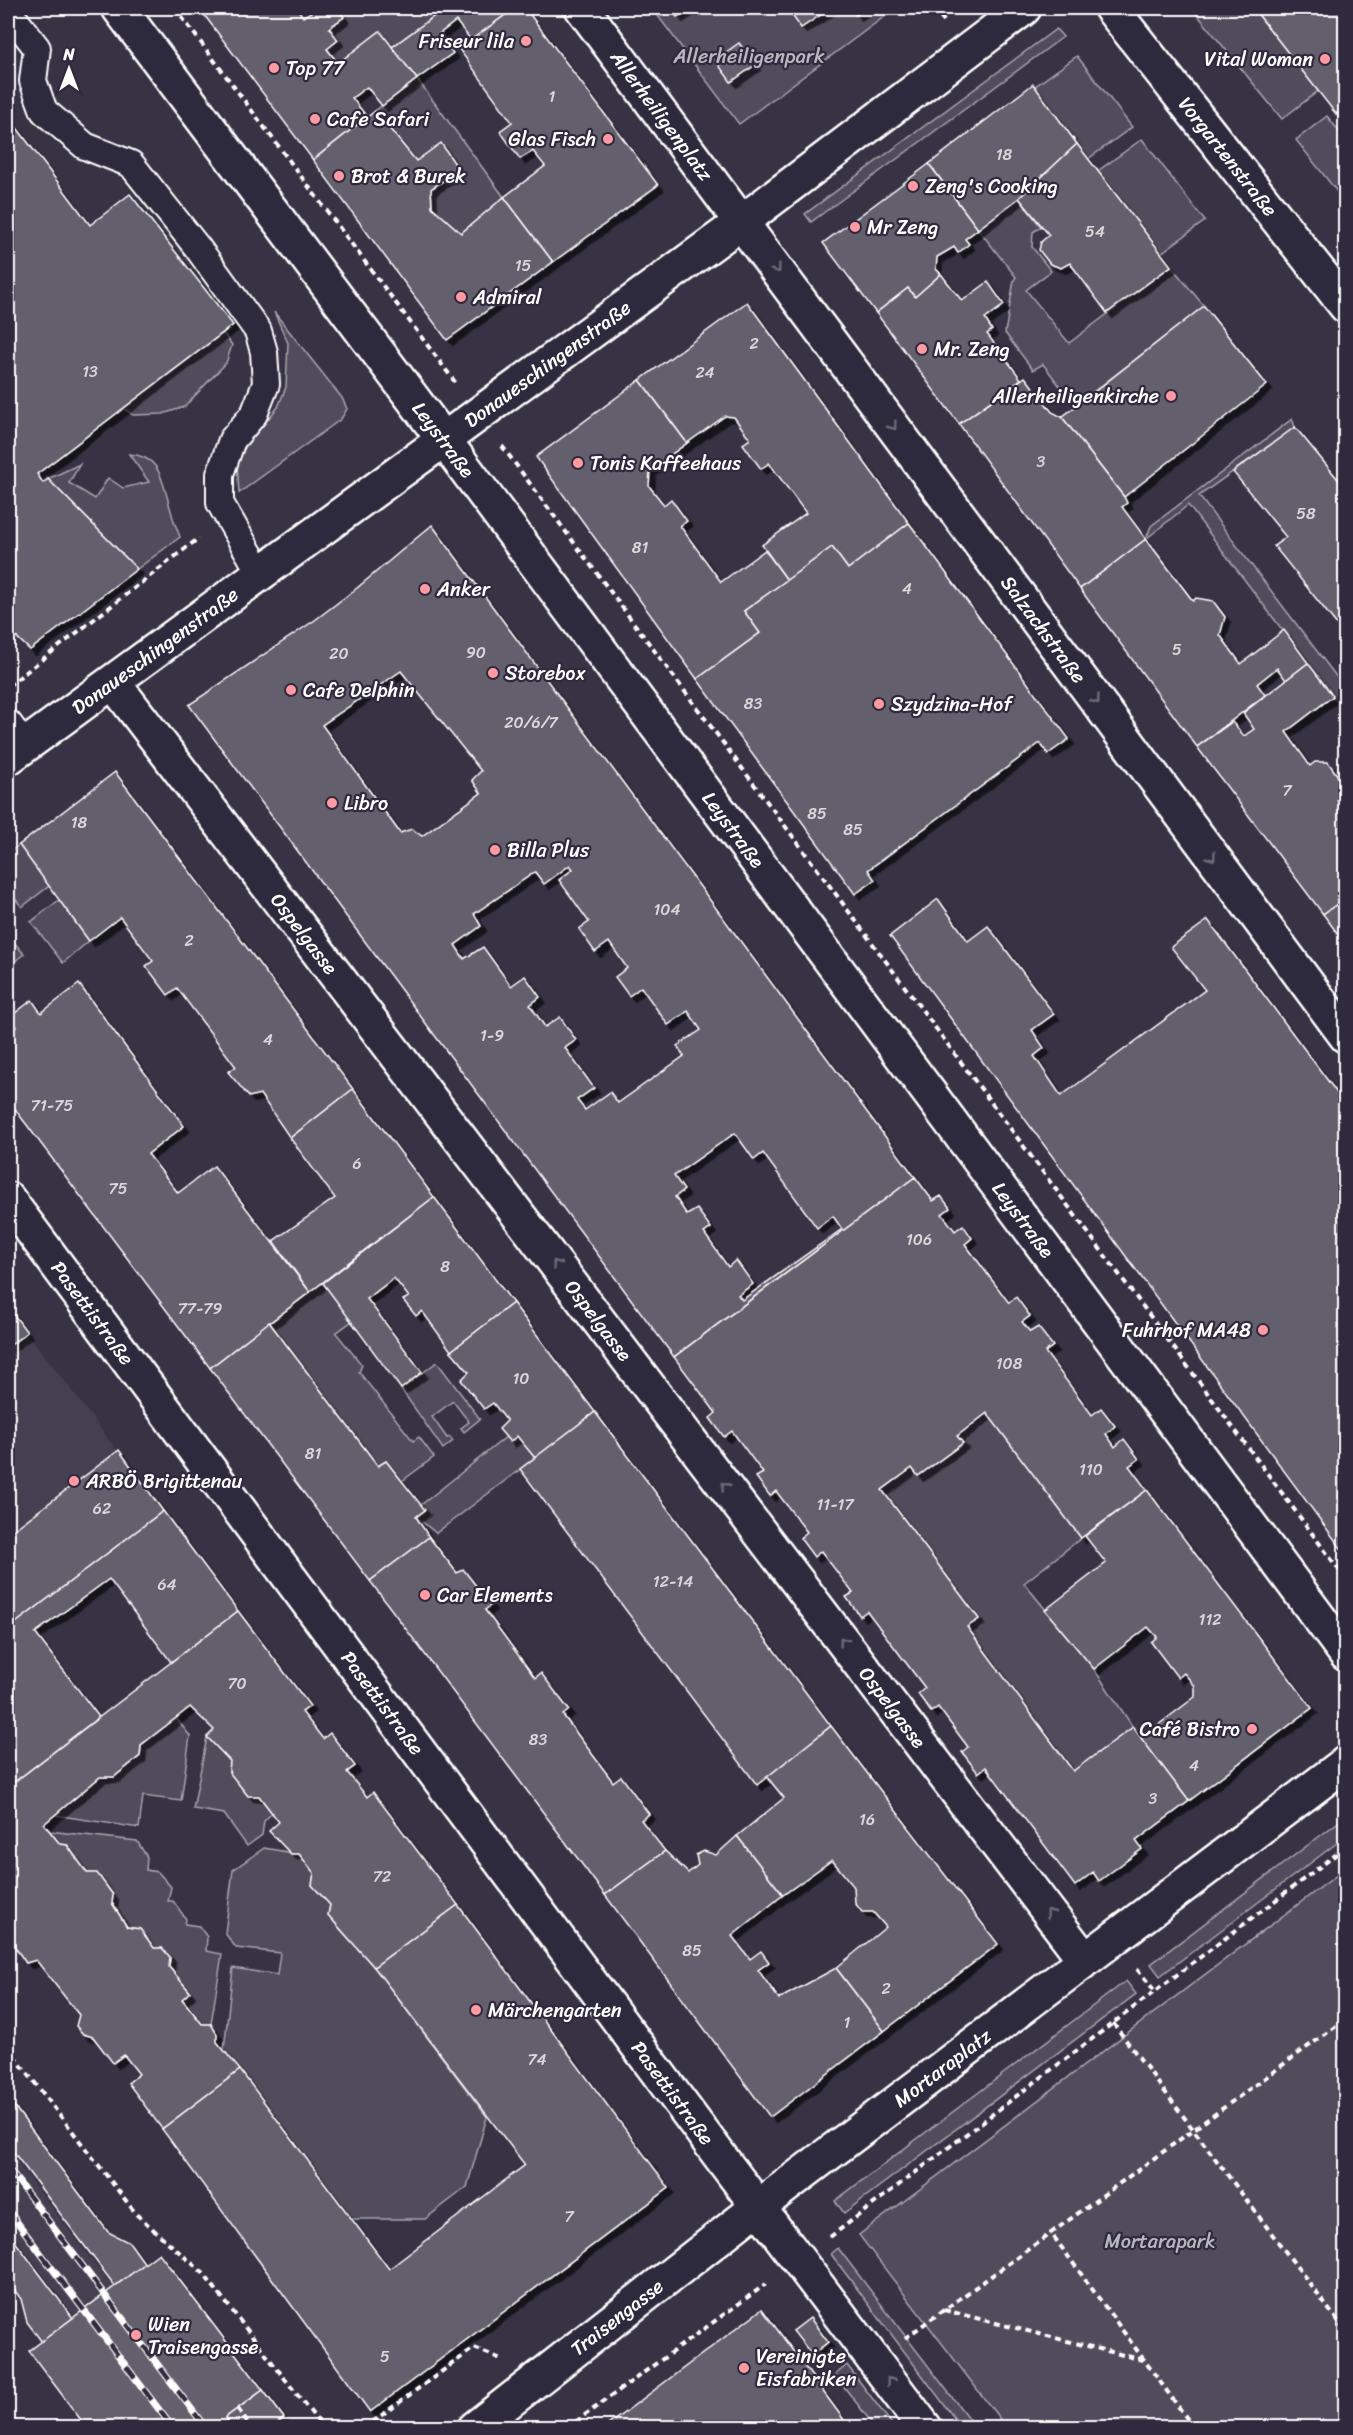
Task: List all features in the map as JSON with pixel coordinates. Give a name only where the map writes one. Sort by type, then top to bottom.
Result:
[{"type":"street","name":"Leystraße","points":[[119,8],[444,440],[1346,1654]]},
{"type":"street","name":"Allerheiligenplatz","points":[[582,8],[743,221]]},
{"type":"street","name":"Donaueschingenstraße","points":[[13,742],[113,682],[743,221],[1024,8]]},
{"type":"street","name":"Vorgartenstraße","points":[[1111,8],[1346,306]]},
{"type":"street","name":"Salzachstraße","points":[[743,221],[1346,1036]]},
{"type":"street","name":"Ospelgasse","points":[[113,682],[1085,1960]]},
{"type":"street","name":"Pasettistraße","points":[[8,1199],[758,2207]]},
{"type":"street","name":"Mortaraplatz","points":[[758,2207],[1346,1763]]},
{"type":"street","points":[[758,2207],[925,2427]]},
{"type":"street","name":"Traisengasse","points":[[475,2427],[758,2207]]},
{"type":"lane","points":[[8,11],[37,48],[33,81],[44,111],[85,146],[131,165],[197,248],[258,331],[264,352],[266,384],[254,414],[232,440],[220,474],[220,503],[226,518],[261,574]]},
{"type":"path","points":[[175,8],[1346,1579]]},
{"type":"path","points":[[8,686],[226,518]]},
{"type":"path","points":[[567,2427],[799,2260],[1346,1847]]},
{"type":"path","points":[[874,2360],[1346,2019]]},
{"type":"path","points":[[1113,2023],[1346,2332]]},
{"type":"path","points":[[8,2048],[137,2215],[203,2273],[323,2427]]},
{"type":"path","points":[[1051,2233],[1194,2427]]},
{"type":"path","points":[[943,2310],[1144,2360]]},
{"type":"path","points":[[364,2427],[474,2348],[542,2376]]},
{"type":"path","points":[[238,2409],[251,2427]]},
{"type":"shaded area","name":"ARBÖ Brigittenau","points":[[8,1307],[163,1511],[8,1629]]},
{"type":"shaded area","points":[[8,2150],[113,2288],[74,2317],[8,2229]]},
{"type":"green space","points":[[337,8],[432,8],[437,14],[392,47],[380,31],[338,63],[327,49],[329,28],[344,17]]},
{"type":"green space","name":"Allerheiligenpark","points":[[652,8],[896,8],[739,124]]},
{"type":"green space","points":[[1192,8],[1253,8],[1318,91],[1282,119]]},
{"type":"green space","points":[[1056,29],[1063,37],[811,222],[805,214]]},
{"type":"green space","points":[[1077,56],[1132,127],[1088,159],[1034,87]]},
{"type":"green space","points":[[417,79],[504,197],[461,233],[432,207],[431,189],[459,170],[441,144],[416,161],[375,111]]},
{"type":"green space","points":[[1327,116],[1345,139],[1345,187],[1338,193],[1296,140]]},
{"type":"green space","points":[[1142,139],[1205,221],[1161,253],[1098,171]]},
{"type":"green space","points":[[1019,198],[1041,227],[1033,232],[1032,247],[1051,271],[1026,290],[1069,343],[1171,266],[1204,306],[1075,406],[1043,364],[1033,370],[1005,333],[1016,277],[978,229]]},
{"type":"green space","points":[[274,312],[342,398],[347,409],[341,419],[239,493],[237,462],[246,446],[278,407],[286,387],[288,343]]},
{"type":"green space","points":[[223,333],[232,345],[226,363],[184,407],[163,414],[133,415],[123,408]]},
{"type":"green space","points":[[1292,419],[1295,427],[1199,496],[1345,688],[1345,713],[1188,505],[1146,539],[1151,526]]},
{"type":"green space","points":[[129,454],[147,459],[157,469],[180,537],[137,569],[48,479],[80,464],[69,483],[95,499],[108,478],[123,488],[149,482]]},
{"type":"green space","points":[[19,845],[49,886],[22,907],[8,890],[8,853]]},
{"type":"green space","points":[[59,900],[89,941],[63,963],[31,922]]},
{"type":"green space","points":[[8,935],[24,954],[8,967]]},
{"type":"green space","points":[[323,1283],[352,1321],[336,1333],[362,1365],[359,1372],[413,1441],[419,1437],[434,1457],[402,1481],[386,1461],[378,1466],[269,1322]]},
{"type":"green space","points":[[437,1362],[480,1419],[464,1432],[461,1428],[469,1422],[453,1401],[432,1417],[447,1438],[450,1437],[453,1441],[443,1449],[401,1389]]},
{"type":"green space","points":[[987,1413],[1081,1538],[1024,1583],[1094,1669],[1133,1727],[1073,1771],[967,1627],[979,1618],[882,1490],[912,1468],[919,1476],[962,1443],[957,1436]]},
{"type":"green space","points":[[517,1436],[535,1458],[436,1533],[416,1517],[421,1505],[506,1437]]},
{"type":"green space","points":[[176,1718],[190,1736],[181,1801],[143,1796],[139,1828],[55,1815],[100,1777],[114,1777],[140,1756],[141,1745]]},
{"type":"green space","points":[[207,1737],[230,1761],[229,1772],[248,1795],[259,1796],[272,1813],[264,1821],[262,1835],[247,1846],[224,1814],[193,1809]]},
{"type":"green space","points":[[1345,1817],[1345,1837],[1160,1976],[1151,1964]]},
{"type":"green space","points":[[49,1831],[137,1841],[147,1857],[146,1870],[158,1872],[171,1887],[168,1901],[173,1901],[186,1919],[185,1924],[199,1926],[207,1937],[206,1951],[222,1954],[211,2024],[202,2024],[182,1999],[190,1992],[169,1967],[170,1957],[162,1948],[154,1948],[140,1929],[127,1927],[112,1903],[113,1894],[97,1874],[87,1873],[68,1845],[60,1844]]},
{"type":"green space","points":[[264,1848],[299,1854],[314,1873],[312,1885],[330,1905],[328,1915],[374,1967],[487,2117],[467,2187],[425,2219],[351,2219],[224,2050],[233,1968],[277,1975],[280,1953],[236,1948],[225,1933],[233,1870]]},
{"type":"green space","name":"Mortarapark","points":[[1345,1869],[1345,2427],[1006,2427],[859,2235]]},
{"type":"green space","points":[[1126,1981],[1136,1994],[844,2213],[835,2201]]},
{"type":"green space","points":[[838,2248],[975,2427],[961,2427],[831,2254]]},
{"type":"green space","points":[[847,2365],[894,2427],[875,2427],[835,2375]]},
{"type":"building","points":[[199,8],[297,8],[303,17],[317,8],[337,8],[344,17],[329,28],[338,40],[327,49],[338,63],[380,31],[417,79],[382,106],[367,87],[352,98],[367,117],[313,160]]},
{"type":"building","points":[[432,8],[515,8],[471,40],[456,21],[439,34],[453,53],[417,79],[392,47],[437,14]]},
{"type":"building","points":[[515,8],[525,8],[658,185],[553,262],[504,197],[545,166],[533,151],[520,159],[500,131],[512,122],[459,49]]},
{"type":"building","points":[[671,8],[691,8],[677,17]]},
{"type":"building","points":[[787,8],[831,8],[801,28]]},
{"type":"building","points":[[851,8],[867,8],[856,15]]},
{"type":"building","points":[[1253,8],[1346,8],[1346,107],[1336,114]]},
{"type":"building","points":[[739,43],[755,65],[731,82],[715,60]]},
{"type":"building","points":[[1033,84],[1077,144],[1019,198],[978,229],[929,164]]},
{"type":"building","points":[[1346,107],[1346,126],[1336,114]]},
{"type":"building","points":[[375,111],[416,161],[441,143],[459,170],[431,189],[432,207],[461,233],[504,197],[553,262],[447,340],[313,160]]},
{"type":"building","points":[[8,116],[90,225],[130,194],[233,325],[37,474],[43,483],[48,479],[137,569],[30,650],[8,629]]},
{"type":"building","points":[[1077,144],[1171,266],[1107,313],[1070,263],[1061,268],[1050,264],[1039,250],[1041,242],[1049,235],[1019,198]]},
{"type":"building","points":[[929,164],[978,229],[965,239],[969,244],[958,253],[954,247],[937,257],[936,269],[941,274],[915,297],[908,288],[876,313],[823,243]]},
{"type":"building","points":[[941,274],[962,301],[988,282],[1004,305],[985,319],[992,330],[987,334],[1021,379],[959,424],[876,313],[908,288],[915,297]]},
{"type":"building","points":[[747,302],[909,523],[848,569],[832,547],[787,580],[762,545],[806,513],[769,463],[761,469],[743,444],[750,439],[734,417],[725,416],[687,443],[640,380]]},
{"type":"building","name":"Allerheiligenkirche","points":[[1204,306],[1267,385],[1124,497],[1062,417]]},
{"type":"building","points":[[1025,377],[1052,412],[1062,417],[1124,497],[1127,503],[1122,507],[1146,539],[1080,589],[959,424]]},
{"type":"building","points":[[640,380],[687,443],[650,470],[649,486],[664,505],[671,499],[687,521],[680,526],[721,582],[765,550],[787,580],[744,611],[760,633],[697,679],[536,457]]},
{"type":"building","points":[[1295,427],[1346,489],[1346,636],[1274,546],[1286,537],[1233,472]]},
{"type":"building","name":"Szydzina-Hof","points":[[909,523],[1069,739],[1048,754],[1040,743],[868,870],[875,880],[855,894],[697,679],[760,633],[744,611],[832,547],[848,569]]},
{"type":"building","points":[[432,525],[915,1177],[674,1357],[189,705],[315,620]],"holes":[[[401,671],[481,771],[472,780],[481,793],[422,836],[412,829],[400,833],[322,725]],[[570,865],[573,869],[559,880],[589,922],[579,929],[595,952],[609,942],[627,968],[615,977],[629,996],[641,987],[668,1025],[688,1011],[701,1030],[677,1046],[684,1056],[618,1103],[610,1092],[585,1110],[577,1100],[594,1088],[565,1048],[576,1040],[560,1017],[545,1027],[530,1005],[540,997],[525,976],[511,986],[483,947],[464,959],[455,945],[481,926],[474,914],[535,872],[544,884]],[[735,1133],[754,1160],[763,1153],[817,1228],[833,1216],[842,1229],[742,1300],[738,1295],[753,1284],[736,1260],[728,1267],[704,1233],[711,1228],[697,1209],[687,1215],[675,1197],[684,1190],[674,1176]]]},
{"type":"building","points":[[1146,539],[1193,601],[1196,598],[1213,601],[1225,617],[1220,635],[1241,664],[1284,630],[1308,663],[1286,680],[1277,668],[1257,684],[1265,695],[1197,747],[1080,589]]},
{"type":"building","points":[[1308,663],[1333,696],[1286,732],[1310,766],[1315,762],[1328,762],[1344,785],[1342,796],[1337,800],[1346,812],[1346,898],[1323,914],[1197,747],[1232,722],[1244,736],[1254,729],[1243,713]]},
{"type":"building","points":[[115,772],[353,1089],[290,1138],[260,1094],[249,1097],[228,1072],[236,1067],[177,988],[168,995],[146,966],[153,961],[120,917],[89,941],[19,845]]},
{"type":"building","points":[[1346,898],[1346,945],[1323,914]]},
{"type":"building","name":"Fuhrhof MA48","points":[[938,899],[968,941],[988,926],[1054,1014],[1032,1030],[1044,1048],[1034,1056],[1061,1096],[1205,990],[1171,947],[1208,920],[1346,1105],[1346,1555],[890,936]]},
{"type":"building","points":[[79,984],[184,1126],[148,1154],[178,1193],[214,1166],[310,1292],[210,1368],[8,1100],[8,1033],[16,1027],[10,1017],[32,1000],[41,1013]]},
{"type":"building","points":[[353,1089],[434,1197],[310,1292],[273,1241],[335,1198],[290,1138]]},
{"type":"building","points":[[915,1177],[933,1201],[941,1196],[950,1208],[942,1214],[955,1231],[963,1225],[972,1238],[965,1244],[1009,1303],[1016,1297],[1030,1316],[1022,1322],[1030,1332],[1038,1327],[1053,1346],[1045,1352],[1092,1415],[1101,1408],[1115,1426],[1106,1434],[1115,1447],[1124,1439],[1139,1459],[1129,1466],[1147,1490],[1081,1538],[987,1413],[957,1436],[963,1443],[918,1476],[912,1468],[882,1490],[979,1619],[967,1627],[1073,1771],[1133,1727],[1189,1801],[1136,1841],[1142,1849],[1099,1881],[1093,1872],[1075,1886],[986,1767],[978,1773],[962,1752],[968,1747],[938,1707],[931,1712],[918,1694],[925,1688],[867,1611],[860,1616],[846,1597],[853,1593],[821,1551],[814,1557],[800,1538],[807,1532],[776,1491],[770,1496],[756,1477],[763,1473],[732,1431],[724,1437],[710,1418],[716,1413],[674,1357]]},
{"type":"building","points":[[434,1197],[513,1303],[451,1351],[422,1311],[416,1316],[403,1300],[409,1297],[394,1278],[367,1299],[422,1372],[401,1389],[323,1283]]},
{"type":"building","points":[[513,1303],[595,1412],[535,1458],[517,1436],[510,1442],[499,1429],[507,1421],[493,1403],[484,1409],[461,1380],[469,1372],[451,1351]]},
{"type":"building","points":[[8,1307],[27,1332],[8,1347]]},
{"type":"building","points":[[269,1322],[378,1466],[386,1461],[425,1510],[416,1517],[429,1537],[370,1581],[210,1368]]},
{"type":"building","points":[[595,1412],[831,1726],[757,1785],[520,1469]]},
{"type":"building","points":[[119,1450],[163,1511],[8,1629],[8,1534]]},
{"type":"building","points":[[1147,1490],[1312,1708],[1189,1801],[1141,1738],[1195,1697],[1195,1686],[1184,1673],[1178,1678],[1151,1642],[1157,1637],[1148,1627],[1094,1669],[1045,1610],[1106,1563],[1085,1536]]},
{"type":"building","points":[[163,1511],[238,1611],[171,1662],[109,1579],[35,1633],[99,1717],[8,1787],[8,1629]]},
{"type":"building","points":[[429,1537],[457,1573],[463,1569],[491,1605],[485,1610],[535,1678],[541,1673],[569,1710],[563,1715],[613,1782],[621,1776],[649,1814],[641,1820],[665,1851],[605,1895],[370,1581]]},
{"type":"building","points":[[238,1611],[310,1706],[302,1712],[323,1739],[330,1733],[355,1766],[347,1772],[367,1797],[373,1792],[458,1905],[374,1967],[328,1915],[330,1905],[312,1885],[314,1873],[299,1854],[291,1854],[269,1831],[279,1822],[259,1796],[248,1796],[229,1772],[230,1761],[207,1737],[214,1730],[190,1707],[141,1745],[140,1756],[114,1777],[100,1777],[44,1824],[60,1844],[67,1845],[87,1873],[97,1873],[113,1895],[112,1903],[127,1927],[140,1929],[154,1948],[162,1948],[170,1957],[169,1967],[190,1992],[182,1999],[202,2024],[211,2024],[217,2034],[217,2042],[240,2070],[162,2129],[128,2083],[139,2074],[124,2055],[113,2063],[93,2037],[83,2034],[76,2026],[79,2015],[36,1960],[26,1963],[8,1937],[10,1927],[8,1925],[8,1787]]},
{"type":"building","points":[[831,1726],[998,1944],[884,2031],[836,1968],[886,1927],[873,1912],[862,1912],[855,1903],[854,1887],[832,1860],[783,1895],[737,1836],[784,1798],[767,1777]]},
{"type":"building","points":[[737,1836],[783,1895],[732,1936],[750,1959],[761,1951],[769,1962],[758,1970],[779,1999],[836,1968],[884,2031],[770,2117],[605,1895],[665,1851],[688,1873],[698,1865],[696,1855],[704,1851],[716,1855]]},
{"type":"building","points":[[458,1905],[669,2188],[370,2412],[162,2129],[240,2070],[389,2269],[525,2165],[374,1967]]},
{"type":"building","points":[[8,2098],[108,2232],[130,2243],[145,2264],[115,2286],[8,2145]]},
{"type":"building","points":[[8,2232],[73,2318],[42,2342],[27,2322],[21,2299],[8,2281]]},
{"type":"building","name":"Wien Traisengasse","points":[[159,2253],[263,2390],[225,2418],[232,2428],[87,2428],[29,2351]]},
{"type":"building","name":"Vereinigte Eisfabriken","points":[[762,2309],[850,2428],[604,2428]]},
{"type":"building","points":[[810,2318],[828,2342],[812,2355],[793,2331]]},
{"type":"building","points":[[263,2390],[284,2418],[272,2428],[232,2428],[225,2418]]},
{"type":"railway","points":[[8,2168],[206,2428]]},
{"type":"railway","points":[[8,2210],[173,2428]]},
{"type":"place","name":"Friseur lila","points":[[526,41]]},
{"type":"place","name":"Vital Woman","points":[[1325,59]]},
{"type":"place","name":"Top 77","points":[[274,68]]},
{"type":"place","name":"Cafe Safari","points":[[315,119]]},
{"type":"place","name":"Glas Fisch","points":[[608,139]]},
{"type":"place","name":"Brot & Burek","points":[[339,176]]},
{"type":"place","name":"Zeng's Cooking","points":[[913,186]]},
{"type":"place","name":"Mr Zeng","points":[[855,227]]},
{"type":"place","name":"Admiral","points":[[461,297]]},
{"type":"place","name":"Mr. Zeng","points":[[922,349]]},
{"type":"place","name":"Allerheiligenkirche","points":[[1171,396]]},
{"type":"place","name":"Tonis Kaffeehaus","points":[[578,463]]},
{"type":"place","name":"Anker","points":[[425,589]]},
{"type":"place","name":"Storebox","points":[[493,673]]},
{"type":"place","name":"Cafe Delphin","points":[[291,690]]},
{"type":"place","name":"Szydzina-Hof","points":[[879,704]]},
{"type":"place","name":"Libro","points":[[332,803]]},
{"type":"place","name":"Billa Plus","points":[[495,850]]},
{"type":"place","name":"Fuhrhof MA48","points":[[1263,1330]]},
{"type":"place","name":"ARBÖ Brigittenau","points":[[74,1481]]},
{"type":"place","name":"Car Elements","points":[[425,1595]]},
{"type":"place","name":"Café Bistro","points":[[1252,1729]]},
{"type":"place","name":"Märchengarten","points":[[476,2010]]},
{"type":"place","name":"Wien Traisengasse","points":[[136,2335]]},
{"type":"place","name":"Vereinigte Eisfabriken","points":[[744,2368]]}]
